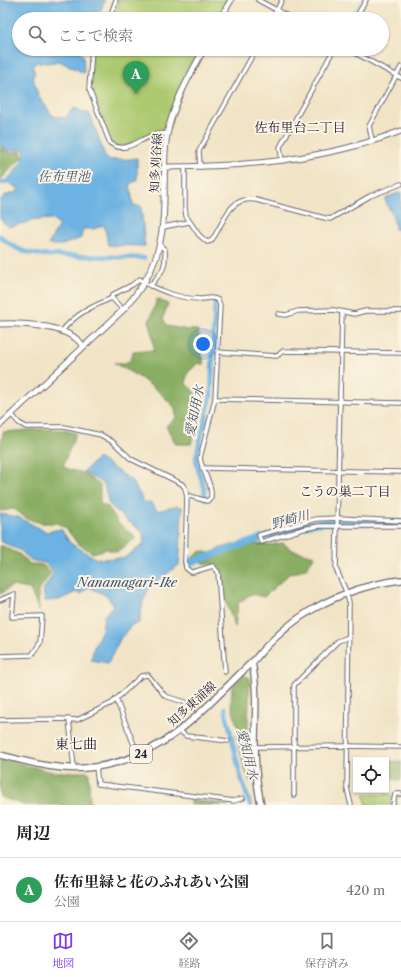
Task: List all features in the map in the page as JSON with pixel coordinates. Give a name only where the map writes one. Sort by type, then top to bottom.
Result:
[{"type":"main road","name":"知多東浦線","points":[[0,755],[29,763],[57,768],[74,768],[96,767],[138,755],[169,739],[180,731],[198,716],[252,663],[268,645],[297,620],[315,608],[347,594],[381,583],[401,580]]},
{"type":"main road","points":[[252,663],[255,678],[256,771],[261,805]]},
{"type":"street","points":[[112,12],[116,0]]},
{"type":"street","points":[[224,12],[230,0]]},
{"type":"street","points":[[258,0],[281,12]]},
{"type":"street","points":[[277,10],[282,0]]},
{"type":"street","points":[[359,12],[366,0]]},
{"type":"street","points":[[91,56],[89,89],[110,143],[120,148],[128,147],[153,134],[167,134]]},
{"type":"street","name":"知多刈谷線","points":[[0,425],[123,310],[135,297],[155,263],[163,227],[164,167],[167,134],[176,104],[200,56]]},
{"type":"street","points":[[200,167],[199,151],[252,56]]},
{"type":"street","points":[[282,161],[280,147],[330,56]]},
{"type":"street","points":[[360,56],[401,78]]},
{"type":"street","points":[[372,140],[369,126],[401,67]]},
{"type":"street","points":[[164,167],[239,166],[282,161],[327,152],[401,131]]},
{"type":"street","points":[[185,167],[186,216],[199,235],[207,242],[211,241],[214,237],[232,207],[246,199],[256,200],[330,219],[370,196],[401,184]]},
{"type":"street","points":[[163,227],[189,222]]},
{"type":"street","points":[[150,286],[161,272],[165,264],[166,250],[160,245]]},
{"type":"street","points":[[62,331],[81,313],[112,298],[112,295],[132,285],[140,279],[150,286],[178,296],[200,299],[211,297],[218,300],[220,305],[215,399],[200,458],[202,468],[212,492],[211,498],[206,501],[190,496]]},
{"type":"street","points":[[112,298],[123,310]]},
{"type":"street","points":[[278,314],[286,315],[298,311],[334,310],[354,314],[365,311],[401,311]]},
{"type":"street","points":[[342,312],[336,569],[349,602],[347,788],[351,805]]},
{"type":"street","points":[[0,324],[27,325],[62,331],[73,336],[84,346]]},
{"type":"street","points":[[217,352],[277,356],[283,351],[401,353]]},
{"type":"street","points":[[215,399],[401,404]]},
{"type":"street","points":[[12,415],[19,423],[26,427],[64,427],[101,435],[107,438],[131,459],[182,484],[185,488],[187,497],[186,568],[193,572],[213,566],[218,572],[225,672]]},
{"type":"street","points":[[202,468],[401,472]]},
{"type":"street","points":[[401,521],[337,519],[311,520],[258,535],[261,542],[312,527],[326,525],[401,526]]},
{"type":"street","points":[[0,600],[14,594],[12,617],[42,616],[40,643],[32,655],[0,656]]},
{"type":"street","points":[[294,795],[294,685],[338,640],[349,636]]},
{"type":"street","points":[[0,720],[77,720],[105,707],[141,676],[148,676],[165,696],[184,702],[193,709]]},
{"type":"street","points":[[116,699],[138,755]]},
{"type":"street","points":[[69,719],[74,768]]},
{"type":"street","points":[[180,731],[186,736],[228,741]]},
{"type":"street","points":[[255,747],[348,746],[401,748]]},
{"type":"street","points":[[96,767],[98,784],[234,801],[243,798]]},
{"type":"street","points":[[393,805],[395,794],[401,794]]},
{"type":"green space","points":[[118,0],[231,0],[224,12],[114,12]]},
{"type":"green space","points":[[91,56],[200,56],[184,85],[167,134],[162,133],[120,148],[110,143],[89,89]]},
{"type":"green space","points":[[0,148],[10,153],[21,151],[23,157],[0,180]]},
{"type":"green space","points":[[157,299],[168,304],[163,318],[167,326],[188,330],[198,330],[204,365],[198,363],[187,374],[186,384],[202,399],[191,444],[176,444],[166,426],[176,418],[175,408],[158,391],[139,377],[114,363],[125,363],[131,360],[133,352],[154,350],[149,322]]},
{"type":"green space","points":[[42,429],[62,430],[76,433],[63,466],[70,470],[81,472],[100,485],[100,504],[108,507],[118,523],[136,537],[118,552],[106,549],[93,553],[77,543],[66,528],[57,523],[41,523],[26,518],[14,509],[0,511],[0,447],[3,432]]},
{"type":"green space","points":[[239,543],[268,545],[283,543],[292,550],[315,556],[306,568],[289,574],[264,597],[251,594],[238,603],[235,627],[224,596],[221,568],[192,558],[201,551],[212,554],[218,549]]},
{"type":"green space","points":[[0,545],[19,554],[30,564],[43,565],[51,573],[38,591],[39,611],[30,589],[12,586],[0,594]]},
{"type":"green space","points":[[244,675],[250,678],[248,757],[251,783],[244,767],[237,737],[238,729],[231,704],[232,686]]},
{"type":"green space","points":[[0,758],[52,772],[89,772],[90,805],[24,805],[0,797]]},
{"type":"green space","points":[[401,761],[401,780],[389,779],[389,762]]},
{"type":"green space","points":[[364,794],[392,795],[391,805],[367,805]]},
{"type":"green space","points":[[191,800],[229,805],[191,805]]},
{"type":"water","name":"佐布里池","points":[[0,0],[105,0],[100,12],[12,12],[12,56],[83,56],[84,73],[59,61],[48,63],[37,62],[32,67],[35,72],[33,77],[38,95],[53,116],[64,118],[74,108],[90,114],[105,156],[109,160],[137,158],[137,180],[130,184],[133,205],[141,206],[145,246],[108,245],[105,228],[102,225],[94,229],[83,229],[81,238],[62,245],[48,245],[59,225],[51,219],[36,220],[9,227],[0,219],[0,200],[4,196],[17,192],[19,189],[9,183],[8,179],[18,167],[25,155],[24,150],[22,149],[9,151],[0,146]]},
{"type":"water","points":[[401,192],[401,230],[395,229],[393,217],[385,200],[388,197]]},
{"type":"water","name":"Nanamagari-Ike","points":[[98,458],[131,480],[145,503],[152,503],[157,511],[176,506],[182,507],[179,565],[150,586],[143,602],[139,623],[131,625],[126,633],[121,637],[108,663],[91,660],[94,647],[102,630],[104,616],[113,605],[107,596],[89,587],[81,594],[76,592],[59,600],[45,601],[43,590],[54,573],[45,563],[30,560],[21,551],[0,541],[0,514],[18,517],[46,532],[61,529],[70,543],[97,559],[124,558],[144,544],[143,532],[125,519],[109,504],[104,484],[83,472]]},
{"type":"waterway","points":[[354,12],[361,0]]},
{"type":"waterway","points":[[0,183],[14,180]]},
{"type":"waterway","name":"愛知用水","points":[[0,236],[10,244],[25,252],[43,255],[144,258]]},
{"type":"waterway","name":"愛知用水","points":[[205,499],[204,487],[197,466],[196,457],[211,395],[215,301]]},
{"type":"waterway","name":"野崎川","points":[[189,563],[262,538],[310,524],[327,522],[401,523]]},
{"type":"waterway","name":"愛知用水","points":[[225,708],[240,774],[250,805]]},
{"type":"place","name":"佐布里緑と花のふれあい公園","points":[[136,94]]},
{"type":"district","name":"佐布里台二丁目","points":[[300,127]]},
{"type":"district","name":"こうの巣二丁目","points":[[345,491]]},
{"type":"district","name":"東七曲","points":[[76,744]]}]
